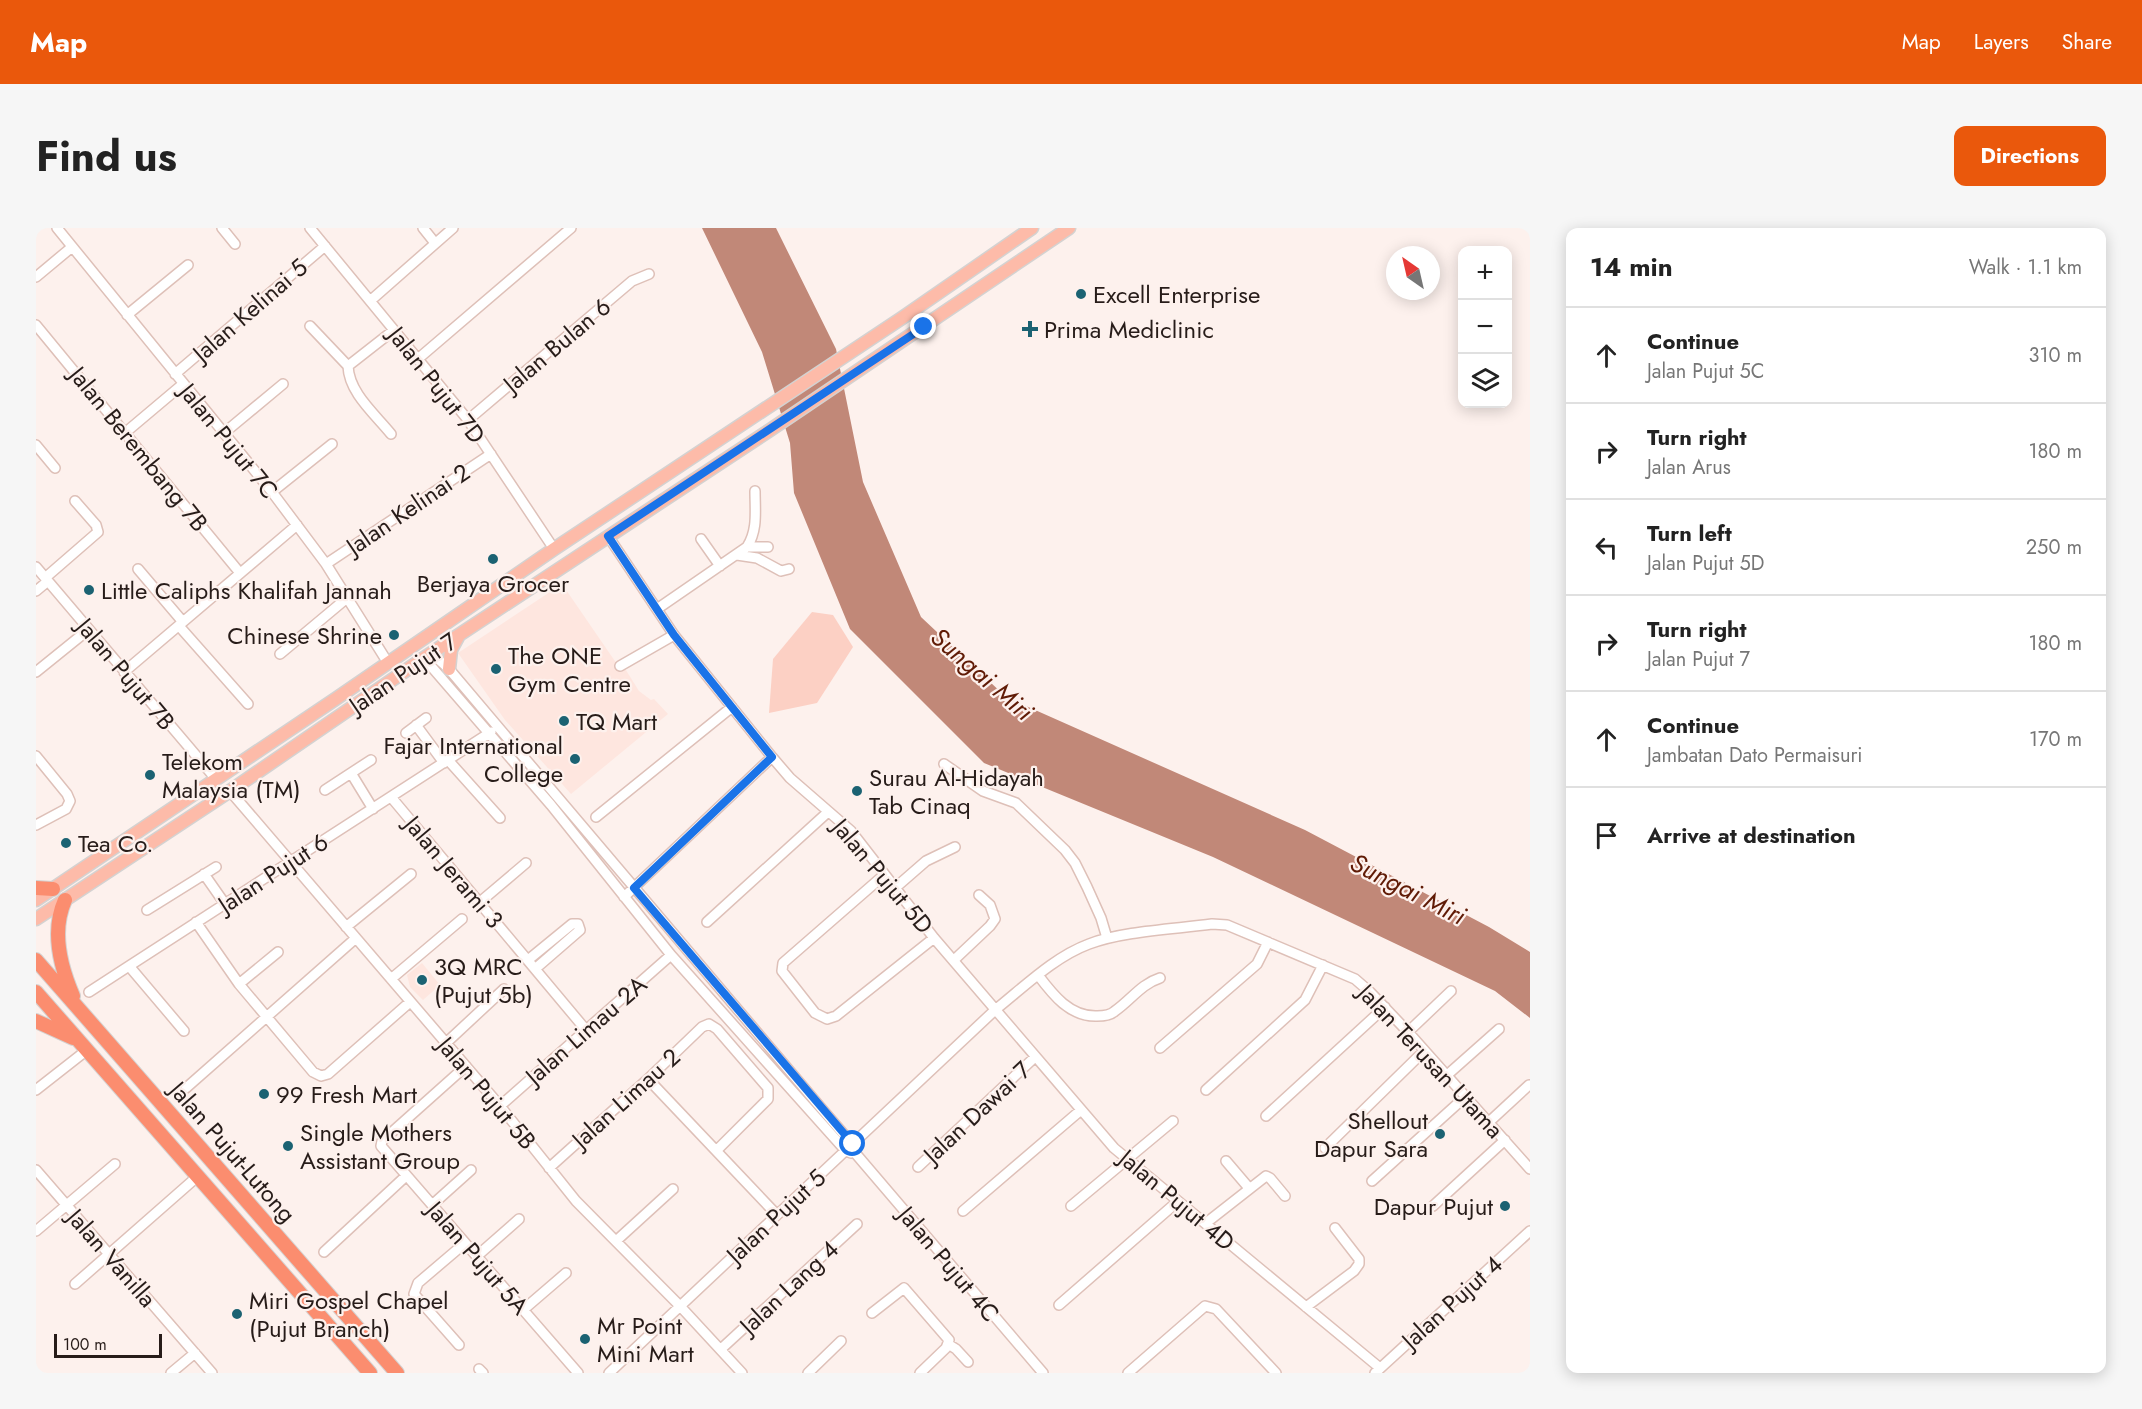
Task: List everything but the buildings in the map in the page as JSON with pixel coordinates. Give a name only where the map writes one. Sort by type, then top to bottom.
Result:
[{"type":"highway","points":[[36,888],[53,889]]},
{"type":"highway","points":[[65,900],[58,919],[59,943],[62,966],[76,1004]]},
{"type":"highway","name":"Jalan Pujut-Lutong","points":[[36,960],[397,1373]]},
{"type":"highway","name":"Jalan Pujut-Lutong","points":[[36,992],[370,1373]]},
{"type":"highway","points":[[36,1021],[83,1046]]},
{"type":"main road","name":"Jalan Pujut 7","points":[[36,900],[554,549],[902,318],[1032,228]]},
{"type":"main road","name":"Jalan Pujut 7","points":[[36,919],[230,791],[427,655],[770,430],[1069,228]]},
{"type":"main road","points":[[449,669],[451,650],[458,636]]},
{"type":"main road","points":[[337,698],[357,689],[414,651],[427,655]]},
{"type":"street","points":[[222,228],[236,244]]},
{"type":"street","name":"Jalan Pujut 7D","points":[[310,228],[468,420],[554,549]]},
{"type":"street","points":[[423,228],[435,243]]},
{"type":"street","points":[[370,300],[453,228]]},
{"type":"street","points":[[418,358],[571,228]]},
{"type":"street","name":"Jalan Pujut 7C","points":[[62,230],[72,247],[297,525],[326,564],[388,663]]},
{"type":"street","name":"Jalan Kelinai 5","points":[[175,374],[325,246]]},
{"type":"street","points":[[36,277],[72,247]]},
{"type":"street","points":[[127,315],[188,265]]},
{"type":"street","name":"Jalan Bulan 6","points":[[468,420],[632,281],[649,274]]},
{"type":"street","name":"Jalan Berembang 7B","points":[[36,325],[240,573]]},
{"type":"street","points":[[310,326],[348,366],[348,375],[352,385],[391,434]]},
{"type":"street","points":[[348,366],[394,330]]},
{"type":"street","points":[[126,432],[183,384]]},
{"type":"street","points":[[224,434],[283,384]]},
{"type":"street","points":[[272,492],[332,444]]},
{"type":"street","points":[[36,445],[55,468]]},
{"type":"street","name":"Jalan Kelinai 2","points":[[326,564],[491,454]]},
{"type":"street","points":[[657,609],[747,547],[755,527],[755,491]]},
{"type":"street","points":[[36,591],[98,532],[96,525],[75,501]]},
{"type":"street","points":[[124,672],[297,525]]},
{"type":"street","name":"Jalan Pujut 5D","points":[[608,536],[674,635],[772,757],[790,778],[851,831],[934,938],[995,1011]]},
{"type":"street","points":[[701,539],[720,566]]},
{"type":"street","points":[[747,547],[768,547]]},
{"type":"street","points":[[737,555],[766,561],[779,571],[789,569]]},
{"type":"street","name":"Jalan Pujut 7B","points":[[36,567],[216,779]]},
{"type":"street","points":[[138,569],[248,704]]},
{"type":"street","points":[[280,654],[347,598]]},
{"type":"street","points":[[36,672],[88,630]]},
{"type":"street","points":[[620,666],[674,635]]},
{"type":"street","points":[[427,655],[449,669],[849,1148]]},
{"type":"street","points":[[427,655],[488,734],[551,805],[671,955],[849,1148]]},
{"type":"street","points":[[468,709],[476,702]]},
{"type":"street","points":[[596,817],[732,707]]},
{"type":"street","points":[[406,732],[426,718]]},
{"type":"street","points":[[416,725],[446,762],[501,818]]},
{"type":"street","name":"Jalan Pujut 6","points":[[89,992],[498,727]]},
{"type":"street","points":[[36,756],[67,794],[70,801],[66,808],[36,825]]},
{"type":"street","points":[[624,897],[772,757]]},
{"type":"street","points":[[326,790],[371,760]]},
{"type":"street","points":[[944,764],[983,791],[1016,803],[1065,850],[1076,863],[1101,918],[1107,938]]},
{"type":"street","points":[[351,773],[373,808]]},
{"type":"street","name":"Jalan Pujut 5B","points":[[230,791],[500,1106],[576,1201],[680,1306],[742,1373]]},
{"type":"street","name":"Jalan Jerami 3","points":[[391,797],[586,1030]]},
{"type":"street","points":[[551,805],[559,798]]},
{"type":"street","points":[[707,922],[828,812]]},
{"type":"street","points":[[895,888],[926,861],[955,847]]},
{"type":"street","points":[[480,902],[526,863]]},
{"type":"street","points":[[147,910],[216,867]]},
{"type":"street","points":[[204,874],[225,904]]},
{"type":"street","points":[[346,927],[411,874]]},
{"type":"street","points":[[884,875],[783,963],[782,971],[815,1013],[827,1019],[836,1016],[934,938]]},
{"type":"street","points":[[954,960],[995,919],[990,905],[979,895]]},
{"type":"street","points":[[392,979],[462,919]]},
{"type":"street","points":[[196,922],[266,1018],[313,1072],[321,1076],[328,1074],[410,1002]]},
{"type":"street","points":[[528,960],[572,924],[576,923],[580,927],[580,930],[535,969]]},
{"type":"street","name":"Jalan Terusan Utama","points":[[995,1011],[1038,975],[1078,948],[1107,938],[1212,924],[1227,925],[1354,979],[1385,1007],[1530,1168]]},
{"type":"street","points":[[186,1088],[356,938]]},
{"type":"street","points":[[1160,1048],[1257,964],[1268,942]]},
{"type":"street","points":[[239,984],[278,952]]},
{"type":"street","name":"Jalan Limau 2A","points":[[500,1106],[671,955]]},
{"type":"street","points":[[1206,1090],[1300,1005],[1312,989],[1323,965]]},
{"type":"street","points":[[129,966],[184,1031]]},
{"type":"street","points":[[1038,975],[1054,996],[1072,1011],[1086,1016],[1113,1013],[1149,982],[1160,978]]},
{"type":"street","points":[[446,1043],[504,989]]},
{"type":"street","points":[[1408,1032],[1451,991]]},
{"type":"street","points":[[1266,1116],[1385,1007]]},
{"type":"street","name":"Jalan Pujut 5","points":[[609,1373],[995,1011]]},
{"type":"street","name":"Jalan Pujut 4D","points":[[995,1011],[1127,1159],[1306,1307],[1378,1371]]},
{"type":"street","name":"Jalan Limau 2","points":[[549,1168],[702,1027],[709,1024],[717,1029],[768,1088],[769,1094],[768,1099],[717,1150]]},
{"type":"street","points":[[1446,1076],[1499,1029]]},
{"type":"street","points":[[36,1090],[83,1046]]},
{"type":"street","points":[[1325,1148],[1424,1051]]},
{"type":"street","name":"Jalan Dawai 7","points":[[918,1167],[1035,1057]]},
{"type":"street","name":"Jalan Pujut 5A","points":[[466,1066],[382,1141],[383,1150],[578,1373]]},
{"type":"street","points":[[648,1079],[777,1215]]},
{"type":"street","points":[[1488,1122],[1529,1085]]},
{"type":"street","points":[[1372,1181],[1465,1096]]},
{"type":"street","points":[[963,1211],[1081,1110]]},
{"type":"street","points":[[1071,1206],[1173,1121]]},
{"type":"street","points":[[1433,1206],[1505,1140]]},
{"type":"street","name":"Jalan Pujut 4C","points":[[849,1148],[1043,1373]]},
{"type":"street","points":[[1226,1161],[1249,1188]]},
{"type":"street","points":[[36,1231],[115,1164]]},
{"type":"street","name":"Jalan Vanilla","points":[[36,1170],[212,1373]]},
{"type":"street","points":[[432,1205],[471,1170]]},
{"type":"street","points":[[75,1284],[198,1176]]},
{"type":"street","points":[[324,1252],[406,1176]]},
{"type":"street","points":[[1206,1223],[1266,1176],[1285,1196]]},
{"type":"street","points":[[616,1242],[673,1189]]},
{"type":"street","points":[[1059,1305],[1178,1202]]},
{"type":"street","points":[[477,1256],[519,1219]]},
{"type":"street","name":"Jalan Lang 4","points":[[721,1349],[857,1224]]},
{"type":"street","points":[[1306,1307],[1354,1271],[1359,1264],[1359,1259],[1335,1228]]},
{"type":"street","name":"Jalan Pujut 4","points":[[1378,1371],[1530,1231]]},
{"type":"street","points":[[459,1345],[414,1294],[418,1283],[465,1243]]},
{"type":"street","points":[[523,1310],[566,1273]]},
{"type":"street","points":[[872,1313],[904,1288],[949,1340],[946,1348],[920,1373]]},
{"type":"street","points":[[1128,1373],[1205,1306],[1216,1309],[1276,1373]]},
{"type":"street","points":[[808,1373],[841,1341]]},
{"type":"street","points":[[948,1344],[968,1362]]},
{"type":"street","points":[[171,1373],[195,1353]]},
{"type":"shaded area","points":[[562,584],[619,667],[624,667],[639,691],[651,700],[654,699],[668,714],[571,794],[505,720],[458,653]]},
{"type":"shaded area","points":[[812,612],[833,615],[853,647],[817,703],[769,713],[773,659]]},
{"type":"shaded area","name":"3Q MRC (Pujut 5b)","points":[[422,963],[440,985],[423,1000],[410,987],[407,975]]},
{"type":"water","name":"Sungai Miri","points":[[702,228],[776,228],[836,349],[863,482],[921,617],[1006,697],[1305,830],[1489,927],[1530,952],[1530,1018],[1495,991],[1213,857],[984,763],[850,629],[794,493],[790,443],[762,352]]},
{"type":"place","name":"Excell Enterprise","points":[[1081,294]]},
{"type":"place","name":"Prima Mediclinic","points":[[1030,329]]},
{"type":"place","name":"Berjaya Grocer","points":[[493,559]]},
{"type":"place","name":"Little Caliphs Khalifah Jannah","points":[[89,590]]},
{"type":"place","name":"Chinese Shrine","points":[[394,635]]},
{"type":"place","name":"The ONE Gym Centre","points":[[496,669]]},
{"type":"place","name":"TQ Mart","points":[[564,721]]},
{"type":"place","name":"Fajar International College","points":[[575,759]]},
{"type":"place","name":"Telekom Malaysia (TM)","points":[[150,775]]},
{"type":"place","name":"Surau Al-Hidayah Tab Cinaq","points":[[857,791]]},
{"type":"place","name":"Tea Co.","points":[[66,843]]},
{"type":"place","name":"3Q MRC (Pujut 5b)","points":[[422,980]]},
{"type":"place","name":"99 Fresh Mart","points":[[264,1094]]},
{"type":"place","name":"Shellout Dapur Sara","points":[[1440,1134]]},
{"type":"place","name":"Single Mothers Assistant Group","points":[[288,1146]]},
{"type":"place","name":"Dapur Pujut","points":[[1505,1206]]},
{"type":"place","name":"Miri Gospel Chapel (Pujut Branch)","points":[[237,1314]]},
{"type":"place","name":"Mr Point Mini Mart","points":[[585,1339]]},
{"type":"route","points":[[853,1144],[634,888],[772,757],[674,635],[608,536],[924,327]]}]
